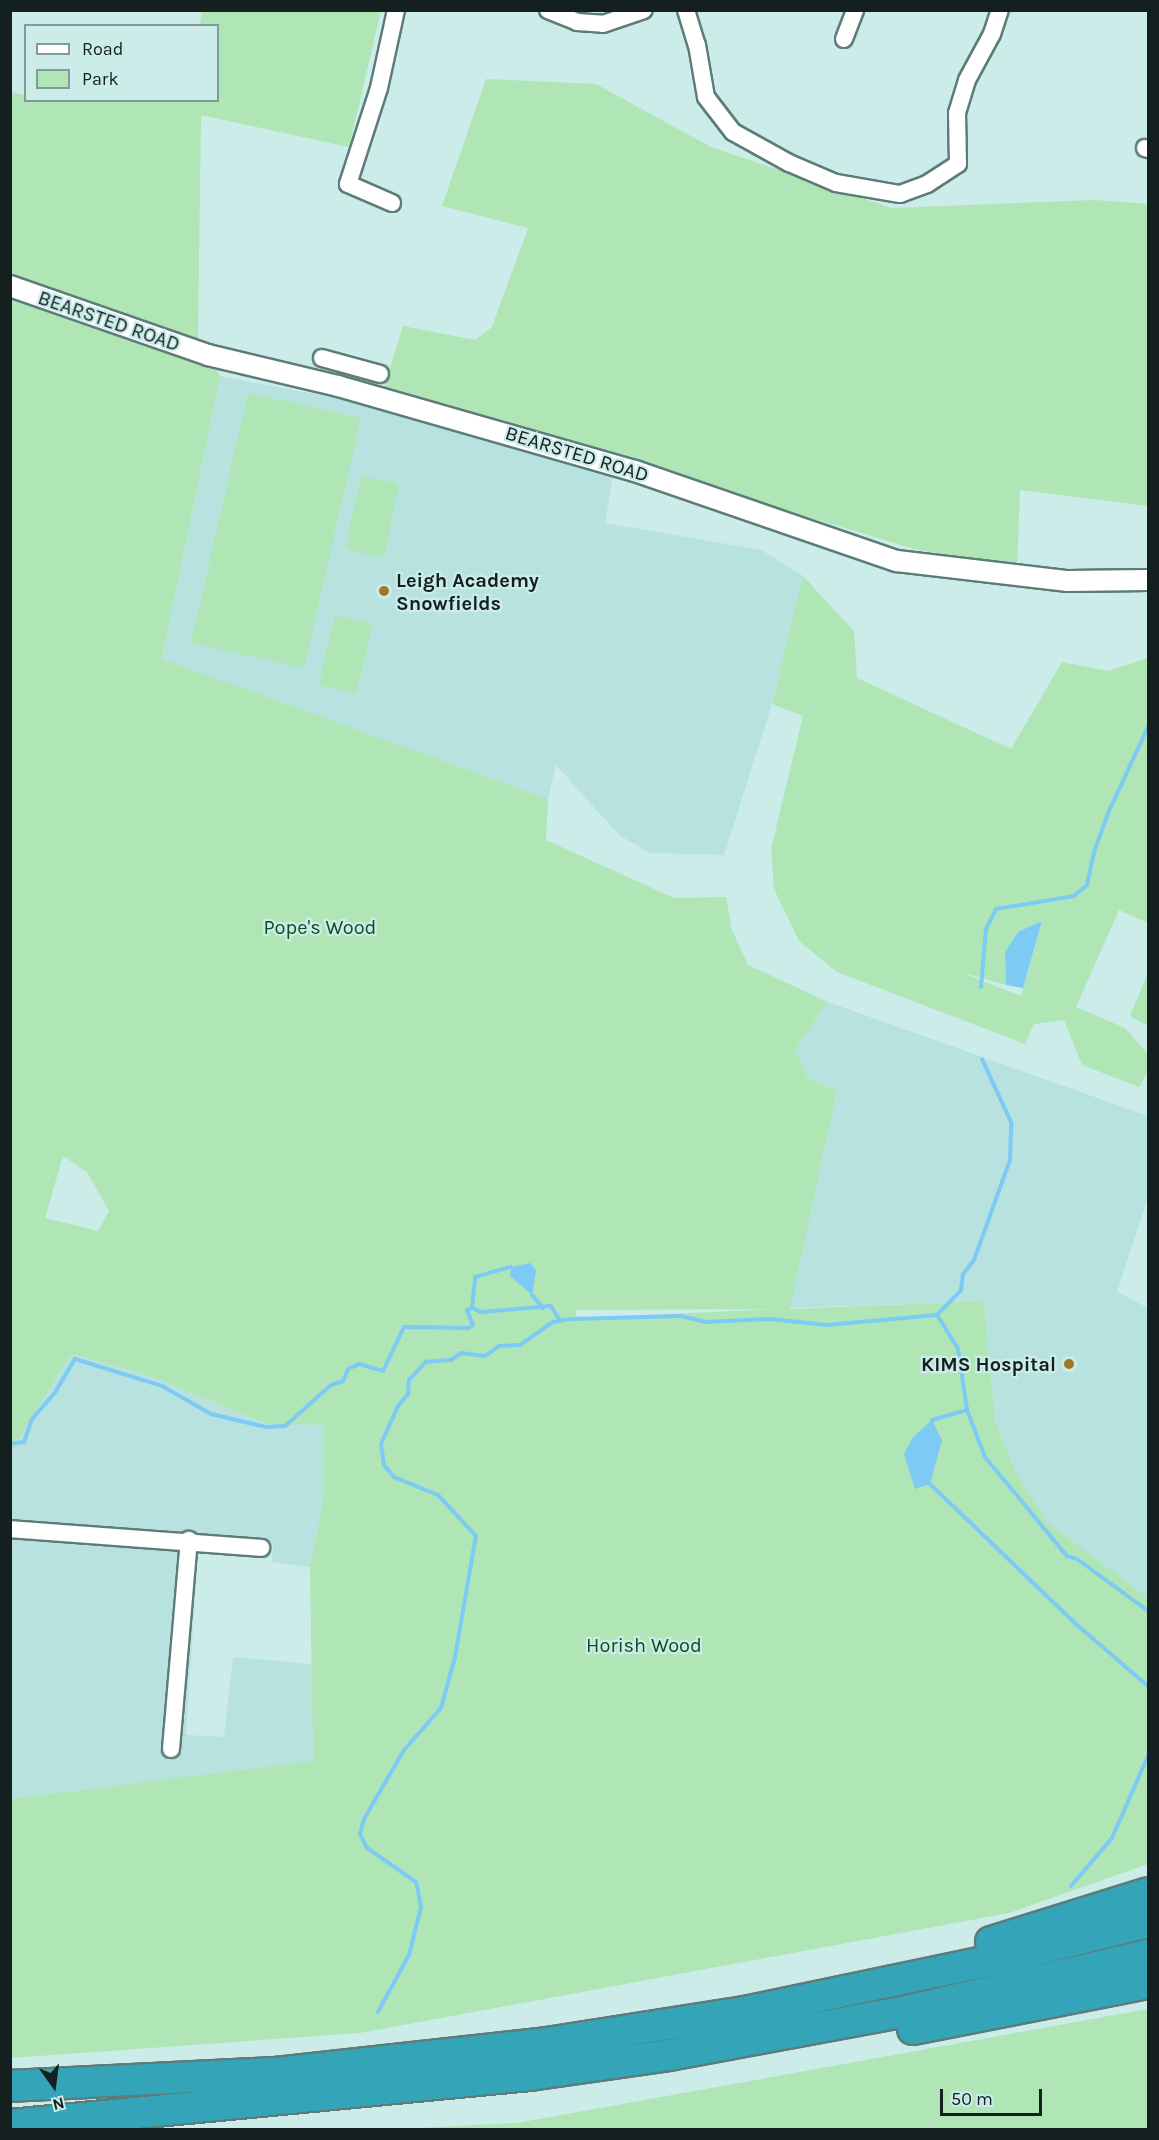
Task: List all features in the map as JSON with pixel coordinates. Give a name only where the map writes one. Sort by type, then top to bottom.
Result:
[{"type":"highway","points":[[853,1990],[938,1957],[1149,1893]]},
{"type":"highway","points":[[10,2086],[275,2073],[422,2059],[646,2028],[853,1990],[1149,1922]]},
{"type":"highway","points":[[10,2125],[519,2076],[726,2045],[911,2010],[1149,1954]]},
{"type":"highway","points":[[726,2045],[809,2043],[870,2037],[1149,1983]]},
{"type":"street","points":[[393,203],[341,186],[379,88],[396,10]]},
{"type":"street","points":[[548,10],[578,22],[603,24],[644,10]]},
{"type":"street","points":[[686,10],[697,45],[706,98],[732,132],[789,163],[836,183],[900,194],[927,184],[958,164],[957,113],[967,80],[992,34],[1000,10]]},
{"type":"street","points":[[844,39],[855,10]]},
{"type":"street","name":"BEARSTED ROAD","points":[[10,286],[208,355],[338,386],[635,471],[897,561],[1068,581],[1149,580]]},
{"type":"street","points":[[322,358],[380,374]]},
{"type":"street","points":[[338,386],[343,364]]},
{"type":"street","points":[[10,1528],[189,1540],[261,1548]]},
{"type":"street","points":[[171,1749],[189,1540]]},
{"type":"shaded area","name":"Leigh Academy Snowfields","points":[[220,376],[386,408],[613,475],[605,523],[761,550],[803,576],[772,704],[724,855],[650,853],[619,835],[556,765],[548,799],[162,660]]},
{"type":"shaded area","points":[[828,1002],[1148,1116],[1148,1197],[1117,1292],[1148,1308],[1148,1598],[1047,1522],[1015,1470],[995,1421],[984,1301],[790,1308],[837,1091],[807,1077],[795,1049]]},
{"type":"shaded area","points":[[71,1354],[150,1376],[265,1424],[324,1424],[323,1503],[310,1567],[272,1562],[273,1541],[11,1521],[10,1451]]},
{"type":"shaded area","points":[[10,1537],[198,1552],[186,1735],[224,1737],[233,1657],[312,1664],[313,1762],[11,1799]]},
{"type":"green space","points":[[202,11],[381,11],[349,147],[201,115],[198,340],[220,376],[162,659],[548,799],[546,840],[674,898],[726,897],[732,930],[748,965],[828,1002],[795,1049],[807,1077],[837,1091],[790,1309],[984,1301],[995,1421],[1015,1470],[1047,1522],[1148,1598],[1148,1864],[1009,1913],[360,2033],[11,2058],[11,1799],[313,1761],[310,1567],[323,1503],[324,1425],[266,1424],[150,1376],[71,1354],[11,1451],[11,92],[24,95],[24,102],[219,102],[219,24],[200,24]],"holes":[[[63,1156],[87,1172],[109,1211],[98,1231],[45,1218]],[[780,1309],[577,1318],[575,1310]]]},
{"type":"green space","points":[[486,79],[596,84],[711,147],[891,208],[1095,200],[1148,204],[1148,506],[1020,490],[1017,566],[914,549],[384,388],[403,326],[475,340],[492,327],[528,228],[442,206]]},
{"type":"green space","points":[[248,393],[361,418],[304,668],[191,643]]},
{"type":"green space","points":[[361,476],[399,484],[384,558],[345,549]]},
{"type":"green space","points":[[803,576],[854,631],[857,678],[1011,749],[1062,662],[1108,671],[1148,658],[1148,923],[1119,910],[1076,1007],[1125,1028],[1148,1054],[1148,1071],[1139,1087],[1082,1065],[1064,1020],[1034,1024],[1025,1044],[837,972],[799,941],[774,889],[771,849],[803,716],[772,704]],"holes":[[[1042,922],[1021,996],[960,972],[1006,985],[1005,952]]]},
{"type":"green space","points":[[335,615],[373,623],[356,694],[319,685]]},
{"type":"green space","points":[[1148,973],[1148,1026],[1130,1016]]},
{"type":"green space","points":[[1148,2009],[1148,2129],[398,2129],[517,2123]]},
{"type":"water","points":[[1042,921],[1023,988],[1006,985],[1005,952],[1018,932]]},
{"type":"water","points":[[530,1263],[536,1270],[532,1295],[510,1276],[511,1267]]},
{"type":"water","points":[[932,1420],[942,1440],[930,1484],[915,1489],[904,1454],[913,1437]]},
{"type":"waterway","points":[[981,987],[986,929],[996,909],[1074,896],[1087,885],[1094,852],[1109,811],[1148,727]]},
{"type":"waterway","points":[[378,2012],[409,1955],[421,1907],[416,1882],[367,1848],[360,1834],[364,1819],[404,1750],[441,1708],[455,1657],[476,1536],[438,1495],[394,1477],[384,1465],[381,1444],[398,1406],[408,1394],[409,1380],[426,1362],[451,1360],[461,1353],[485,1356],[499,1346],[520,1345],[553,1322],[573,1319],[681,1316],[705,1322],[770,1319],[827,1325],[937,1315],[961,1290],[963,1274],[974,1260],[1010,1160],[1011,1122],[982,1059]]},
{"type":"waterway","points":[[10,1444],[24,1442],[32,1419],[54,1394],[75,1359],[162,1386],[211,1414],[266,1427],[285,1426],[331,1385],[343,1381],[348,1369],[359,1364],[383,1371],[404,1327],[469,1328],[473,1325],[467,1310],[472,1308],[475,1277],[511,1267]]},
{"type":"waterway","points":[[532,1295],[543,1308]]},
{"type":"waterway","points":[[472,1308],[481,1312],[551,1306],[560,1321]]},
{"type":"waterway","points":[[937,1315],[958,1348],[967,1410],[985,1457],[1067,1556],[1077,1559],[1148,1611]]},
{"type":"waterway","points":[[932,1420],[967,1410]]},
{"type":"waterway","points":[[930,1484],[1077,1625],[1148,1686]]},
{"type":"waterway","points":[[1071,1886],[1112,1838],[1148,1756]]},
{"type":"place","name":"Leigh Academy Snowfields","points":[[384,591]]},
{"type":"place","name":"KIMS Hospital","points":[[1069,1364]]},
{"type":"park label","name":"Pope's Wood","points":[[320,927]]},
{"type":"park label","name":"Horish Wood","points":[[644,1645]]}]
